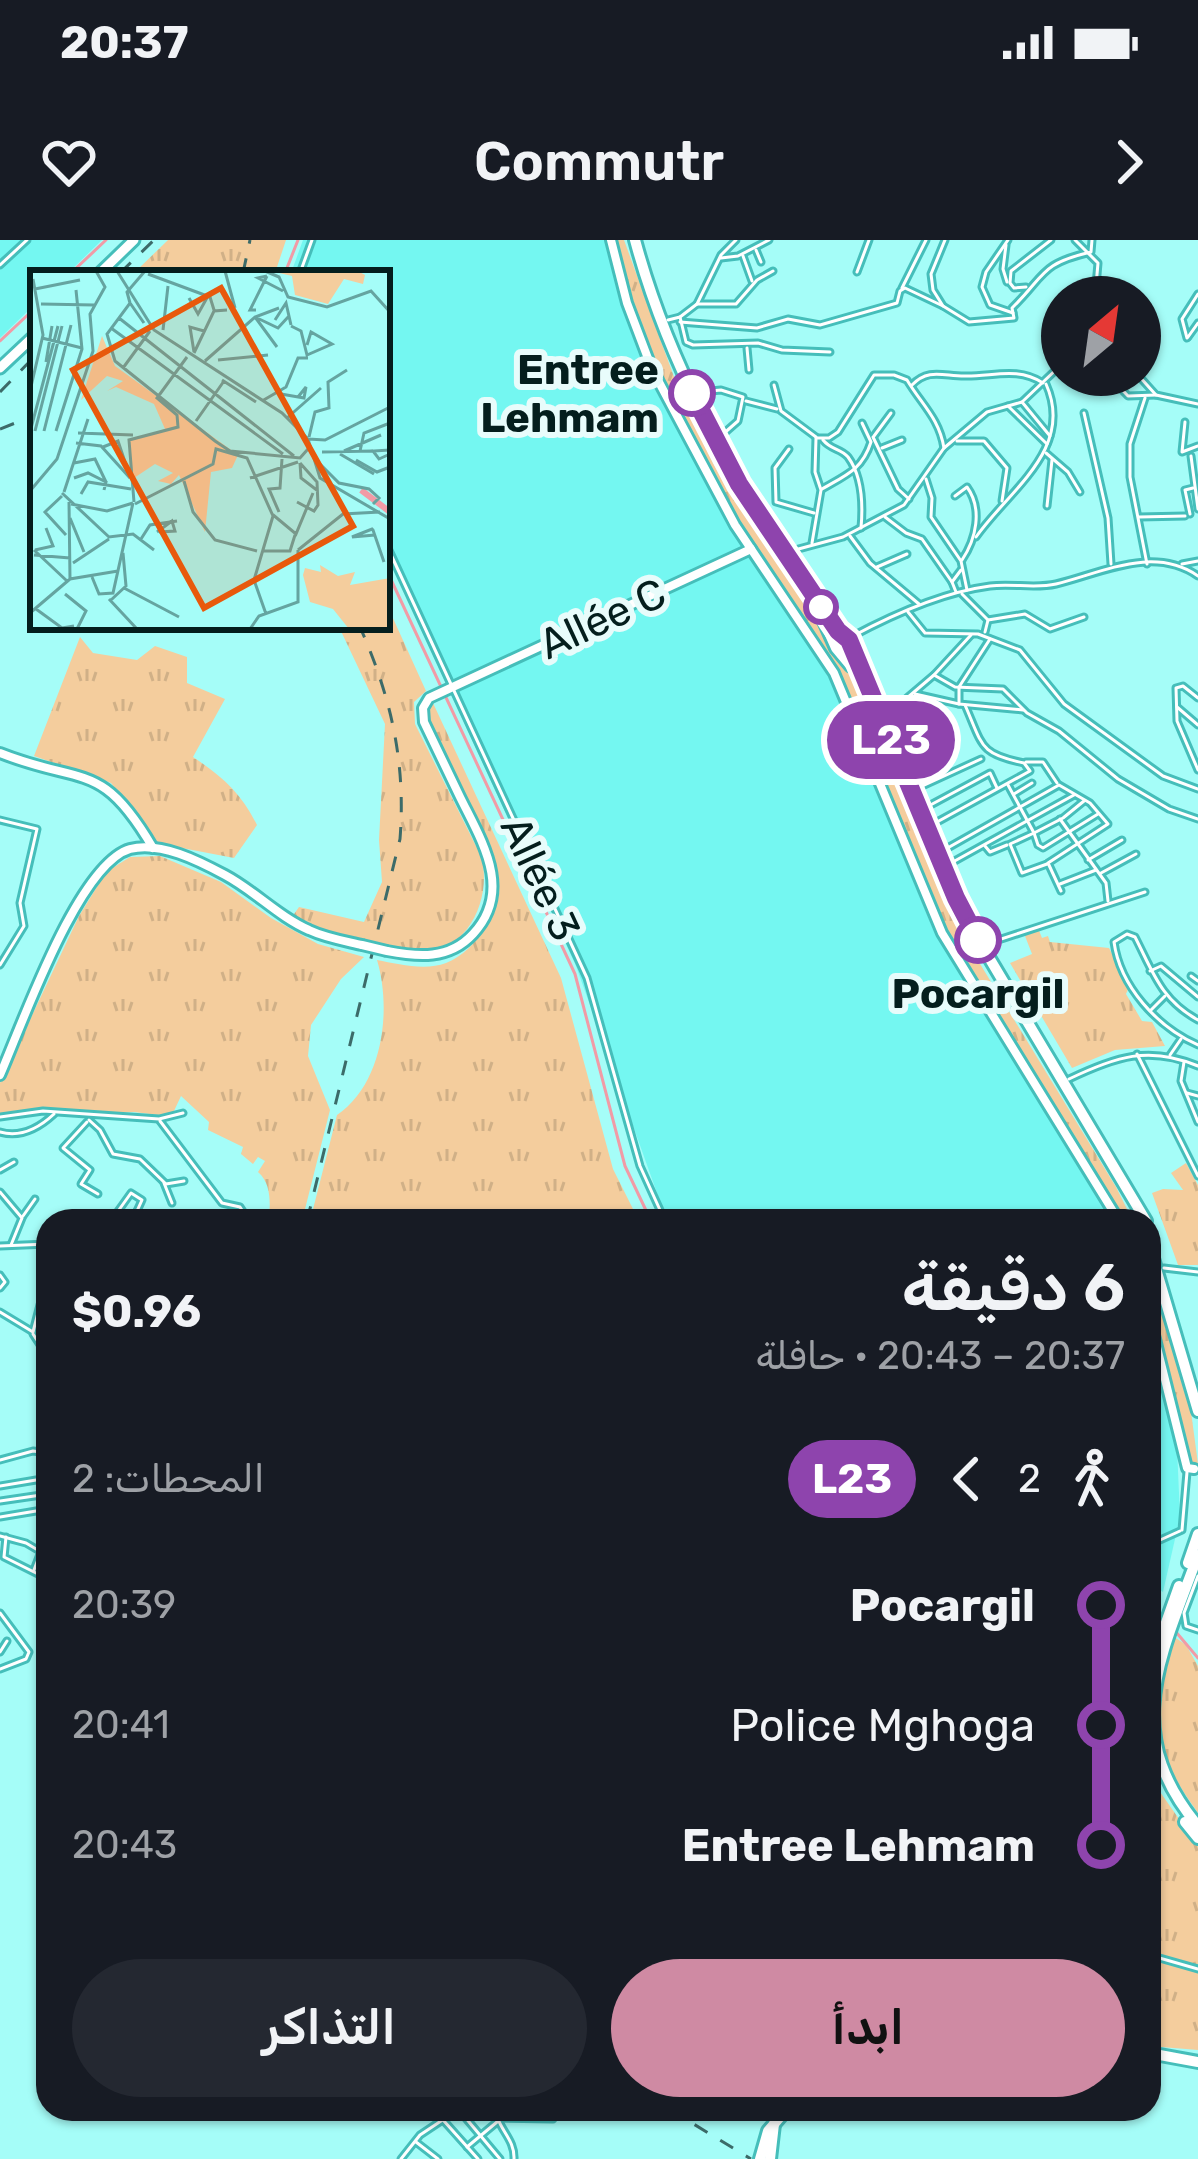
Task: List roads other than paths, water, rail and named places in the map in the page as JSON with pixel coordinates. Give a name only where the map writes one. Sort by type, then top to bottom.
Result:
[{"type":"highway","points":[[632,240],[713,439],[843,643],[882,718],[941,852],[943,868],[981,946],[1137,1209]]},
{"type":"highway","points":[[632,240],[668,353],[704,434],[843,643],[965,928],[1136,1209]]},
{"type":"highway","points":[[1161,1261],[1198,1389]]},
{"type":"highway","points":[[1161,1286],[1198,1411]]},
{"type":"highway","points":[[1161,1643],[1197,1545]]},
{"type":"highway","points":[[1161,1651],[1165,1633]]},
{"type":"highway","points":[[1161,1758],[1168,1782],[1198,1837]]},
{"type":"highway","points":[[1161,1784],[1195,1826]]},
{"type":"highway","points":[[1161,2055],[1198,2060]]},
{"type":"highway","points":[[760,2159],[765,2137],[777,2121]]},
{"type":"highway","points":[[770,2159],[774,2124]]},
{"type":"main road","points":[[103,270],[134,240]]},
{"type":"main road","points":[[0,368],[30,340]]},
{"type":"street","points":[[0,266],[27,240]]},
{"type":"street","points":[[301,270],[312,240]]},
{"type":"street","points":[[611,240],[627,303],[652,369],[751,549],[834,673],[942,933],[1112,1209]]},
{"type":"street","points":[[680,320],[697,304],[719,258],[736,240]]},
{"type":"street","points":[[719,258],[742,254],[769,240]]},
{"type":"street","points":[[856,272],[869,240]]},
{"type":"street","points":[[663,322],[757,328],[788,319],[820,325],[897,303],[926,240]]},
{"type":"street","points":[[944,306],[931,285],[945,240]]},
{"type":"street","points":[[1010,283],[1017,264],[1051,240]]},
{"type":"street","points":[[1075,240],[1091,252]]},
{"type":"street","points":[[1092,240],[1097,276]]},
{"type":"street","points":[[1007,241],[986,272],[982,287],[990,305],[1013,313]]},
{"type":"street","points":[[1007,241],[1003,269],[1018,290],[1060,260],[1091,252]]},
{"type":"street","points":[[755,248],[761,262]]},
{"type":"street","points":[[742,254],[753,284]]},
{"type":"street","points":[[697,304],[724,307],[740,302],[753,284],[773,271]]},
{"type":"street","points":[[901,290],[916,290],[975,323],[1012,319],[1012,308],[1030,284]]},
{"type":"street","points":[[1198,294],[1182,319],[1187,338],[1198,322]]},
{"type":"street","points":[[723,325],[724,307]]},
{"type":"street","points":[[680,320],[691,345],[830,352]]},
{"type":"street","points":[[747,345],[749,370]]},
{"type":"street","points":[[911,387],[922,376],[939,373],[1019,373],[1041,382]]},
{"type":"street","points":[[819,438],[838,432],[877,374],[900,376],[911,387],[920,404],[935,416],[944,448]]},
{"type":"street","points":[[774,385],[782,410]]},
{"type":"street","points":[[784,553],[861,529],[910,500],[952,441],[987,412],[1022,402],[1041,386]]},
{"type":"street","points":[[692,393],[736,393],[744,401],[782,410],[828,447],[844,453],[855,473],[863,507],[861,529]]},
{"type":"street","points":[[961,561],[1003,503],[1031,476],[1048,445],[1052,409],[1048,396]]},
{"type":"street","points":[[1128,396],[1152,396]]},
{"type":"street","points":[[1161,396],[1198,404]]},
{"type":"street","points":[[1145,398],[1130,444],[1130,481],[1147,564]]},
{"type":"street","points":[[713,439],[734,427],[744,401]]},
{"type":"street","points":[[1022,402],[1051,437]]},
{"type":"street","points":[[1008,406],[1048,445]]},
{"type":"street","points":[[821,490],[855,473],[891,413]]},
{"type":"street","points":[[1084,413],[1108,518],[1111,566]]},
{"type":"street","points":[[1185,422],[1182,450],[1198,460]]},
{"type":"street","points":[[862,423],[880,448],[898,489],[910,500]]},
{"type":"street","points":[[810,434],[814,424]]},
{"type":"street","points":[[812,545],[821,490],[815,472],[819,438]]},
{"type":"street","points":[[880,448],[902,440]]},
{"type":"street","points":[[952,441],[984,441],[1007,468],[1003,503]]},
{"type":"street","points":[[1189,454],[1198,446]]},
{"type":"street","points":[[789,448],[775,468],[776,502],[815,514]]},
{"type":"street","points":[[1044,452],[1068,472],[1080,492]]},
{"type":"street","points":[[1138,517],[1188,515],[1198,510],[1189,454]]},
{"type":"street","points":[[1047,506],[1052,458]]},
{"type":"street","points":[[926,478],[931,517],[961,561],[961,592]]},
{"type":"street","points":[[955,496],[966,487],[972,492],[976,536]]},
{"type":"street","points":[[1187,525],[1185,490],[1193,488]]},
{"type":"street","points":[[884,516],[922,539],[952,582],[988,620]]},
{"type":"street","points":[[849,534],[875,568],[922,607]]},
{"type":"street","name":"Allée C","points":[[153,848],[229,877],[307,929],[422,956],[454,948],[481,923],[492,898],[493,872],[424,722],[423,708],[429,698],[751,549]]},
{"type":"street","name":"Allée 3","points":[[390,553],[586,978],[640,1166],[660,1209]]},
{"type":"street","points":[[875,568],[907,554]]},
{"type":"street","points":[[843,643],[961,592],[1051,585],[1111,566],[1198,560]]},
{"type":"street","points":[[1180,564],[1198,576]]},
{"type":"street","points":[[952,582],[963,568]]},
{"type":"street","points":[[908,612],[925,633],[982,635],[1024,653],[1060,701],[1142,762],[1177,784],[1198,789]]},
{"type":"street","points":[[988,620],[1025,614],[1050,629],[1084,617]]},
{"type":"street","points":[[982,635],[988,620]]},
{"type":"street","points":[[882,718],[972,634]]},
{"type":"street","points":[[991,638],[958,688],[990,754],[1024,763],[1043,762],[1059,784],[1085,800],[1108,823],[1107,828],[1048,863],[1022,873],[1010,844]]},
{"type":"street","points":[[934,674],[958,688],[1003,688],[1024,710],[1066,736],[1118,779],[1169,809],[1198,819]]},
{"type":"street","points":[[1198,698],[1179,686],[1175,705],[1183,742],[1198,770]]},
{"type":"street","points":[[913,693],[1024,710]]},
{"type":"street","points":[[1175,705],[1198,725]]},
{"type":"street","points":[[0,753],[97,780],[120,799],[153,848]]},
{"type":"street","points":[[911,791],[981,759]]},
{"type":"street","points":[[1024,763],[1029,772],[936,823],[941,852],[1059,784]]},
{"type":"street","points":[[920,811],[990,773],[998,789]]},
{"type":"street","points":[[1012,794],[1032,784]]},
{"type":"street","points":[[1008,785],[1041,848],[1100,813]]},
{"type":"street","points":[[943,868],[1075,794]]},
{"type":"street","points":[[984,844],[990,852],[1010,844],[1060,820],[1085,800]]},
{"type":"street","points":[[0,820],[37,829],[20,903],[22,931],[0,965]]},
{"type":"street","points":[[1060,820],[1107,887],[1108,903]]},
{"type":"street","points":[[1088,860],[1122,840]]},
{"type":"street","points":[[0,1075],[47,966],[97,871],[118,854],[153,848]]},
{"type":"street","points":[[1106,850],[1114,863]]},
{"type":"street","points":[[1048,863],[1060,888],[1136,854]]},
{"type":"street","points":[[981,946],[1145,892]]},
{"type":"street","points":[[1198,1020],[1165,996],[1135,937],[1127,934],[1114,941],[1131,985],[1150,1012],[1198,1045]]},
{"type":"street","points":[[1149,972],[1161,966],[1198,997]]},
{"type":"street","points":[[1191,976],[1198,981]]},
{"type":"street","points":[[1150,1012],[1165,996]]},
{"type":"street","points":[[1170,1055],[1182,1037]]},
{"type":"street","points":[[1136,1054],[1198,1176]]},
{"type":"street","points":[[1065,1081],[1116,1057],[1136,1054],[1170,1055],[1198,1066]]},
{"type":"street","points":[[1184,1060],[1180,1082],[1198,1122]]},
{"type":"street","points":[[1185,1093],[1198,1096]]},
{"type":"street","points":[[0,1132],[32,1130],[55,1112]]},
{"type":"street","points":[[0,1117],[55,1112],[159,1119],[183,1113]]},
{"type":"street","points":[[91,1118],[110,1151],[140,1159],[164,1182],[172,1202]]},
{"type":"street","points":[[91,1118],[63,1148],[90,1170],[81,1184],[98,1194]]},
{"type":"street","points":[[159,1119],[222,1203],[241,1209]]},
{"type":"street","points":[[1191,1162],[1198,1159]]},
{"type":"street","points":[[0,1170],[14,1162]]},
{"type":"street","points":[[164,1182],[184,1180]]},
{"type":"street","points":[[0,1192],[22,1218]]},
{"type":"street","points":[[119,1209],[130,1193],[142,1200],[138,1209]]},
{"type":"street","points":[[11,1244],[35,1199]]},
{"type":"street","points":[[0,1245],[36,1244]]},
{"type":"street","points":[[1164,1268],[1198,1272]]},
{"type":"street","points":[[0,1276],[5,1282],[0,1288]]},
{"type":"street","points":[[0,1312],[36,1338]]},
{"type":"street","points":[[32,1332],[36,1318]]},
{"type":"street","points":[[1161,1356],[1194,1468],[1182,1530]]},
{"type":"street","points":[[0,1460],[36,1452]]},
{"type":"street","points":[[0,1486],[36,1480]]},
{"type":"street","points":[[0,1501],[36,1496]]},
{"type":"street","points":[[0,1517],[36,1511]]},
{"type":"street","points":[[1182,1530],[1197,1545]]},
{"type":"street","points":[[1161,1540],[1182,1530]]},
{"type":"street","points":[[36,1548],[3,1536],[4,1556],[34,1570],[36,1563]]},
{"type":"street","points":[[1197,1632],[1186,1626],[1184,1617],[1198,1576]]},
{"type":"street","points":[[0,1612],[29,1654],[0,1669]]},
{"type":"street","points":[[0,1652],[7,1641]]},
{"type":"street","points":[[1161,1958],[1198,1969]]},
{"type":"street","points":[[401,2159],[442,2121]]},
{"type":"street","points":[[444,2121],[478,2159]]},
{"type":"street","points":[[468,2121],[500,2159]]},
{"type":"street","points":[[466,2148],[496,2121]]},
{"type":"street","points":[[498,2121],[510,2138],[514,2159]]},
{"type":"street","points":[[415,2141],[438,2159]]},
{"type":"waterway","points":[[74,270],[106,240]]},
{"type":"waterway","points":[[286,270],[298,240]]},
{"type":"waterway","points":[[0,341],[30,313]]},
{"type":"waterway","points":[[390,577],[575,974],[625,1166],[645,1209]]},
{"type":"waterway","points":[[1176,1632],[1198,1658]]},
{"type":"railway","points":[[123,270],[154,240]]},
{"type":"railway","points":[[244,270],[250,240]]},
{"type":"railway","points":[[0,392],[30,361]]},
{"type":"railway","points":[[0,429],[30,417]]},
{"type":"railway","points":[[310,1209],[400,839],[401,783],[394,730],[361,630]]},
{"type":"railway","points":[[689,2121],[751,2159]]},
{"type":"place","name":"Entree Lehmam","points":[[692,393]]},
{"type":"place","name":"Pocargil","points":[[978,940]]}]
